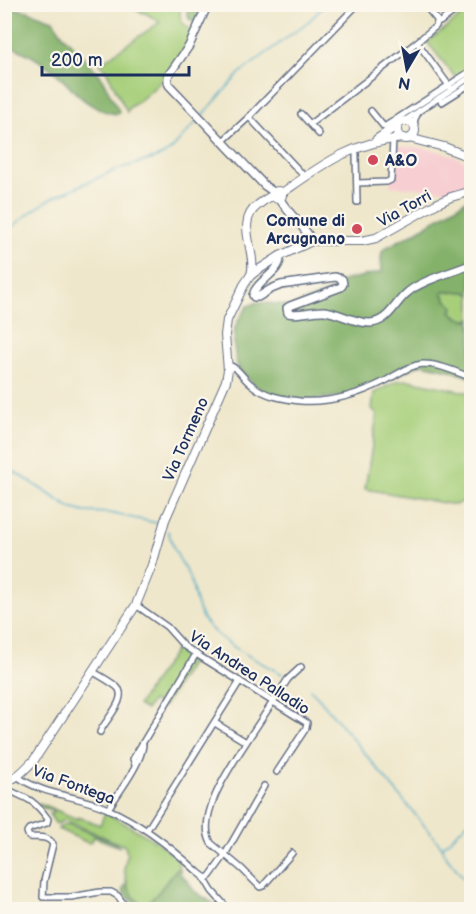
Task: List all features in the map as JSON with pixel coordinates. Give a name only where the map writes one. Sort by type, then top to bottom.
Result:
[{"type":"main road","points":[[374,142],[401,123],[410,122],[425,142]]},
{"type":"main road","points":[[401,123],[397,130],[398,134],[455,150],[471,158]]},
{"type":"main road","points":[[250,276],[253,262],[246,226],[248,216],[253,209],[270,196],[278,195],[340,154],[374,142],[413,136],[415,127]]},
{"type":"main road","name":"Via Torri","points":[[312,242],[362,241],[376,238],[451,197],[471,191]]},
{"type":"main road","name":"Via Tormeno","points":[[4,782],[17,776],[34,760],[136,605],[152,565],[165,520],[226,381],[227,320],[250,276],[280,255],[312,242]]},
{"type":"main road","points":[[253,262],[260,268]]},
{"type":"street","points":[[208,4],[189,46],[168,76],[168,82],[265,186],[278,195],[312,242]]},
{"type":"street","points":[[223,141],[358,4]]},
{"type":"street","points":[[424,4],[437,23]]},
{"type":"street","points":[[310,124],[464,4]]},
{"type":"street","points":[[417,42],[449,87]]},
{"type":"street","points":[[441,100],[449,87],[471,69]]},
{"type":"street","points":[[371,111],[384,127],[471,76]]},
{"type":"street","points":[[401,123],[420,110],[471,83]]},
{"type":"street","points":[[415,127],[416,117],[420,110]]},
{"type":"street","points":[[301,114],[319,134]]},
{"type":"street","points":[[249,117],[305,177]]},
{"type":"street","points":[[357,183],[387,183],[391,180],[393,139]]},
{"type":"street","points":[[354,149],[357,202]]},
{"type":"street","points":[[280,255],[279,265],[255,288],[254,297],[281,285],[335,277],[342,279],[343,284],[340,287],[290,306],[287,308],[288,312],[293,314],[326,311],[368,323],[383,319],[402,297],[416,286],[471,264]]},
{"type":"street","points":[[228,365],[236,367],[253,387],[264,393],[300,401],[328,400],[353,395],[421,364],[434,365],[471,378]]},
{"type":"street","name":"Via Andrea Palladio","points":[[136,605],[167,627],[184,646],[307,723],[308,725],[277,772]]},
{"type":"street","points":[[108,809],[142,753],[143,741],[196,654]]},
{"type":"street","points":[[292,853],[262,888],[211,843],[207,830],[213,801],[222,781],[288,679],[301,666]]},
{"type":"street","points":[[92,671],[118,687],[122,697],[100,732]]},
{"type":"street","points":[[147,830],[240,681]]},
{"type":"street","points":[[214,723],[246,742]]},
{"type":"street","name":"Via Fontega","points":[[17,776],[32,784],[108,809],[147,830],[203,876],[207,884],[229,909]]},
{"type":"street","points":[[203,876],[207,878],[210,876],[225,854],[264,786]]},
{"type":"street","points":[[4,787],[30,800],[43,811],[48,819],[47,823],[28,829],[27,832],[28,837],[42,837],[53,844],[44,881],[43,897],[71,897],[111,892],[118,896],[128,909]]},
{"type":"shaded area","points":[[397,146],[434,150],[471,164],[471,186],[455,187],[454,191],[390,186]]},
{"type":"green space","points":[[123,5],[181,5],[182,21],[195,31],[167,74],[127,112],[106,70],[100,64],[160,22],[147,14]]},
{"type":"green space","points":[[189,5],[207,5],[199,24],[189,19],[187,12]]},
{"type":"green space","points":[[4,7],[28,11],[53,20],[63,35],[100,75],[119,111],[118,114],[92,105],[45,65],[26,53],[5,45]]},
{"type":"green space","points":[[471,9],[471,68],[456,78],[427,42]]},
{"type":"green space","points":[[471,197],[471,294],[462,291],[442,291],[454,307],[451,311],[455,315],[469,320],[471,318],[471,378],[450,370],[421,364],[353,395],[300,401],[264,393],[240,371],[234,345],[235,328],[248,306],[258,302],[285,305],[288,308],[340,287],[342,281],[382,272],[382,251]]},
{"type":"green space","points":[[442,290],[471,294],[471,318],[469,320],[460,319],[454,315]]},
{"type":"green space","points":[[408,380],[471,393],[471,471],[466,500],[455,505],[365,489],[377,415],[372,409],[374,393],[397,381]]},
{"type":"green space","points":[[178,646],[183,649],[181,655],[191,662],[163,707],[152,701],[146,710],[138,705]]},
{"type":"green space","points":[[39,803],[77,819],[78,817],[100,825],[105,812],[154,840],[181,861],[178,863],[179,867],[157,894],[147,903],[140,903],[132,896],[127,885],[124,869],[127,855],[125,846],[65,820],[55,823],[49,814],[54,811],[44,807],[43,809]]},
{"type":"green space","points":[[68,824],[120,847],[94,837],[88,843],[58,829]]},
{"type":"green space","points":[[179,867],[181,871],[179,873],[194,891],[222,909],[139,909],[124,893],[123,889],[127,882],[130,891],[138,901],[147,903]]},
{"type":"waterway","points":[[202,116],[240,73],[309,21],[326,4]]},
{"type":"waterway","points":[[4,234],[52,198],[118,169],[165,154],[199,119]]},
{"type":"waterway","points":[[4,467],[70,508],[157,523]]},
{"type":"waterway","points":[[168,531],[205,622],[230,644],[282,674]]},
{"type":"waterway","points":[[310,689],[442,847],[472,818]]},
{"type":"waterway","points":[[442,847],[443,852],[466,881],[472,894]]},
{"type":"place","name":"A&O","points":[[373,160]]},
{"type":"place","name":"Comune di Arcugnano","points":[[357,229]]}]
